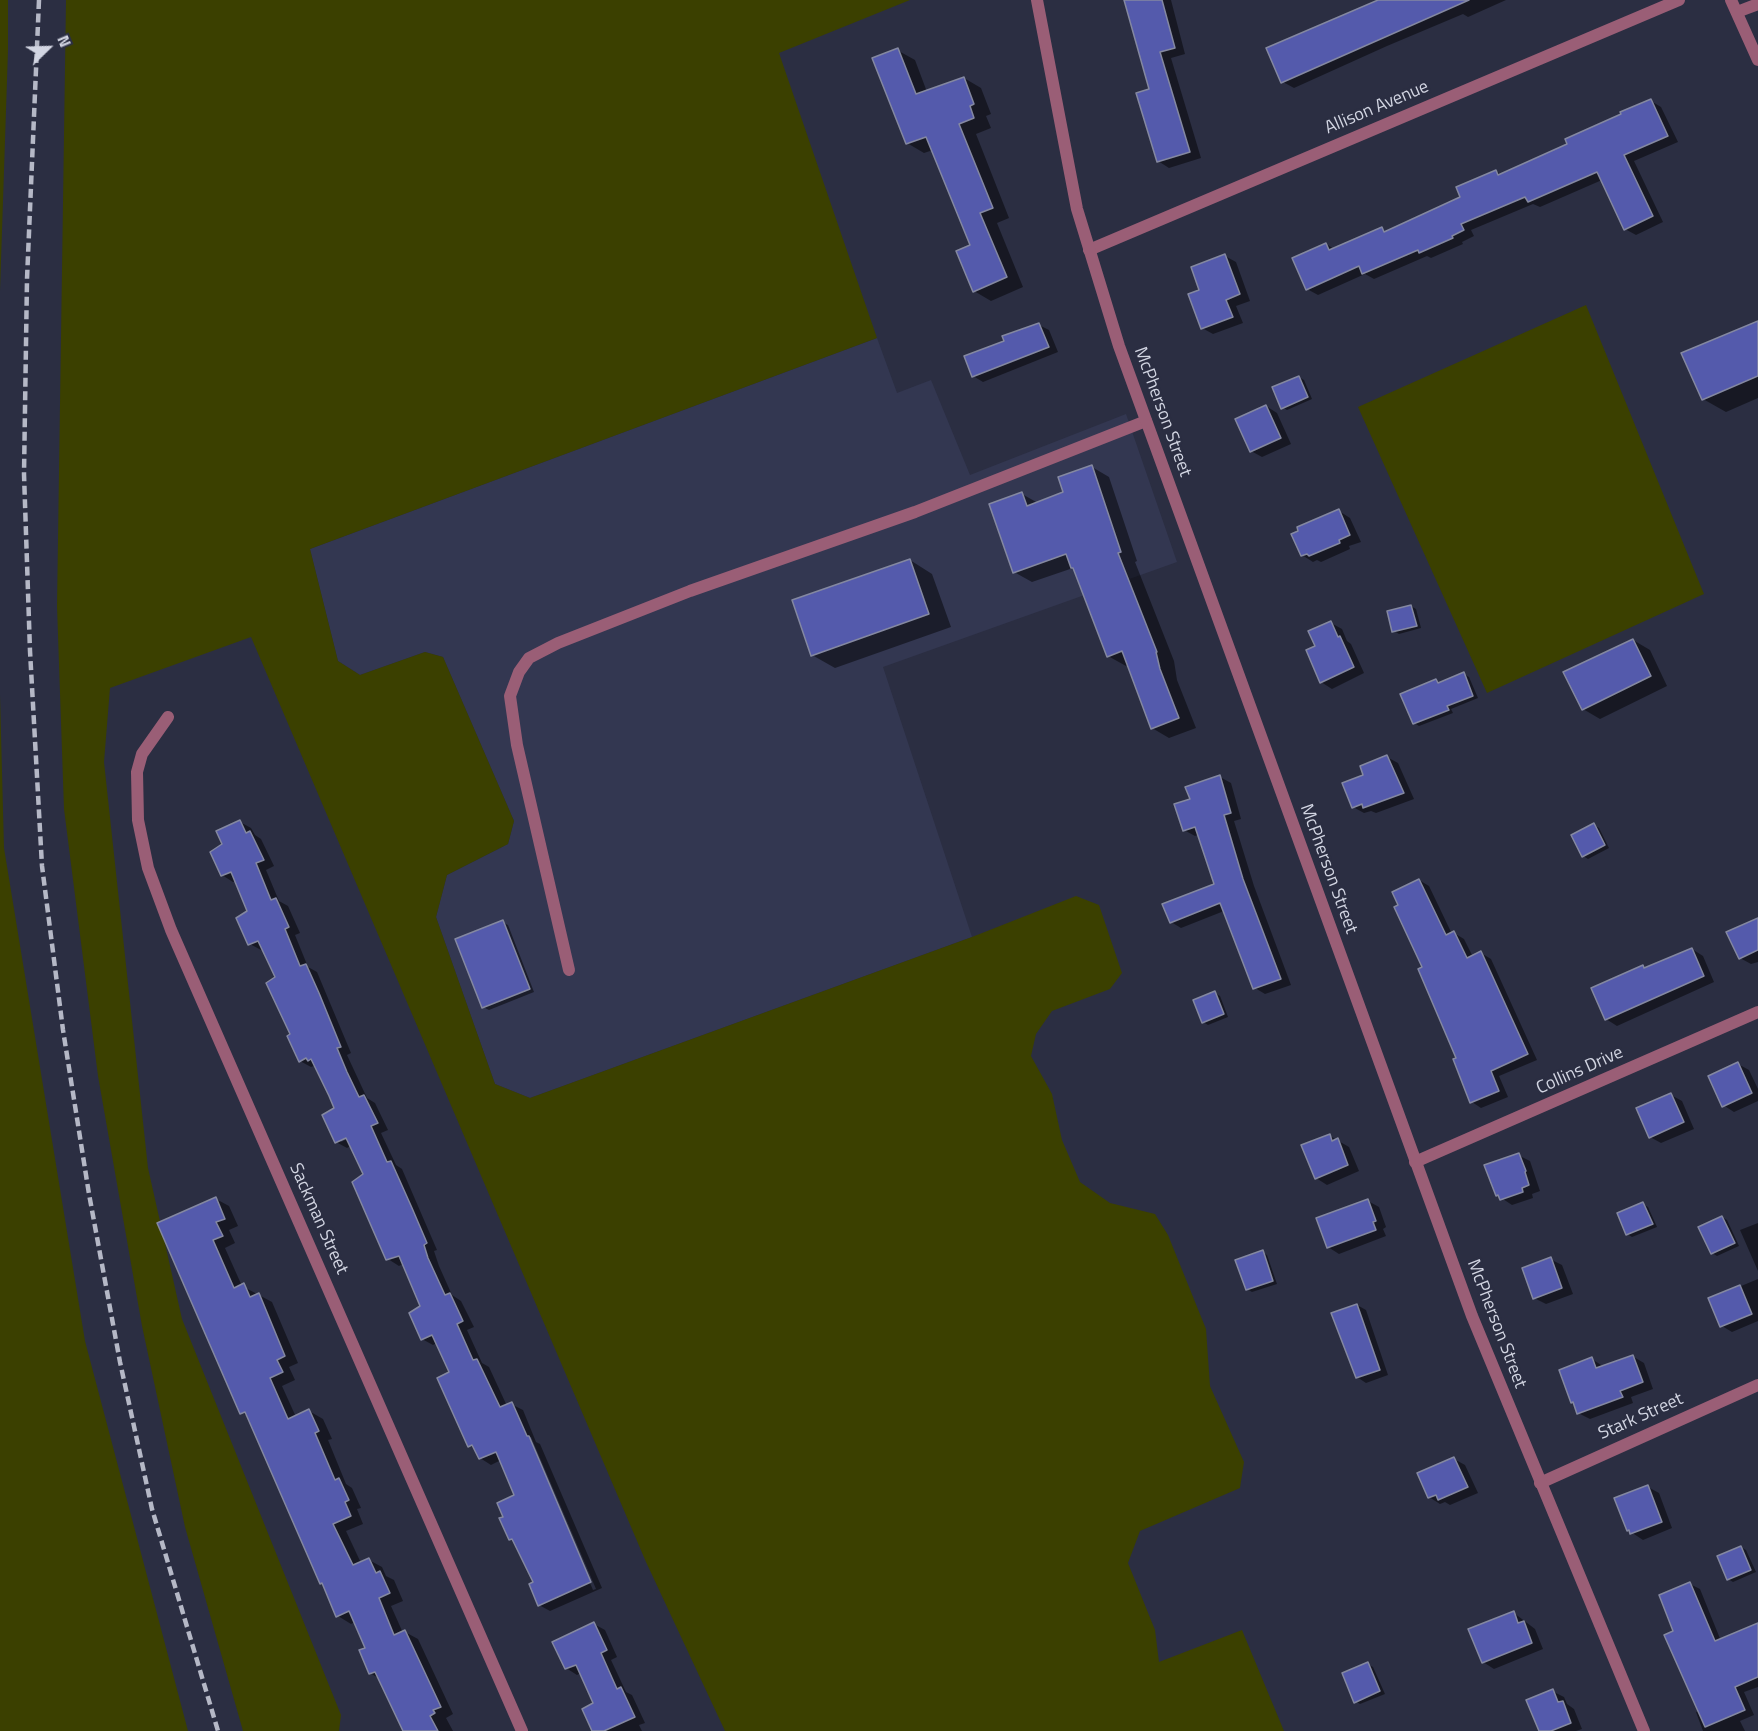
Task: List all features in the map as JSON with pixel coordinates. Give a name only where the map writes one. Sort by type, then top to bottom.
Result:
[{"type":"street","name":"McPherson Street","points":[[1037,0],[1068,167],[1108,313],[1472,1316],[1644,1731]]},
{"type":"street","name":"Allison Avenue","points":[[1089,250],[1679,0]]},
{"type":"street","points":[[1731,0],[1758,60]]},
{"type":"street","points":[[1737,12],[1758,3]]},
{"type":"street","points":[[569,970],[518,745],[510,696],[519,672],[529,658],[558,643],[690,591],[915,512],[1146,421]]},
{"type":"street","name":"Sackman Street","points":[[168,717],[142,754],[137,772],[138,820],[148,868],[171,930],[522,1731]]},
{"type":"street","name":"Collins Drive","points":[[1416,1162],[1758,1012]]},
{"type":"street","name":"Stark Street","points":[[1540,1483],[1758,1385]]},
{"type":"shaded area","points":[[877,338],[897,393],[931,380],[970,475],[1126,414],[1177,562],[883,667],[972,937],[530,1098],[495,1084],[436,917],[447,875],[508,844],[514,821],[443,657],[425,652],[360,675],[338,661],[310,549]]},
{"type":"green space","points":[[0,0],[8,0],[8,50],[0,291]]},
{"type":"green space","points":[[66,0],[910,0],[779,53],[877,338],[310,549],[338,661],[360,675],[425,652],[443,657],[514,821],[508,844],[447,875],[436,917],[495,1084],[530,1098],[972,937],[1076,896],[1099,905],[1122,973],[1110,989],[1052,1011],[1036,1034],[1031,1056],[1052,1094],[1062,1140],[1080,1182],[1110,1203],[1155,1214],[1168,1235],[1206,1329],[1210,1386],[1244,1462],[1240,1488],[1140,1531],[1128,1563],[1155,1630],[1159,1662],[1242,1630],[1284,1731],[725,1731],[646,1562],[251,637],[110,688],[104,762],[148,1168],[182,1319],[341,1715],[339,1731],[243,1731],[185,1527],[142,1326],[98,1076],[64,809],[57,606]]},
{"type":"green space","points":[[1586,305],[1704,594],[1487,693],[1358,407]]},
{"type":"green space","points":[[0,695],[4,848],[85,1341],[188,1731],[0,1731]]},
{"type":"building","points":[[1124,0],[1162,0],[1175,48],[1160,52],[1190,152],[1157,162],[1136,93],[1149,89]]},
{"type":"building","points":[[1378,0],[1469,0],[1281,83],[1266,48]]},
{"type":"building","points":[[898,48],[916,94],[964,77],[974,104],[970,106],[974,118],[959,124],[993,208],[980,213],[1007,277],[973,292],[956,251],[970,245],[926,137],[906,144],[872,58]]},
{"type":"building","points":[[1651,99],[1668,136],[1624,155],[1653,216],[1624,230],[1597,172],[1528,202],[1525,197],[1461,224],[1464,230],[1452,236],[1453,238],[1419,253],[1418,250],[1362,274],[1359,266],[1306,290],[1292,258],[1326,243],[1329,250],[1382,227],[1384,232],[1460,197],[1456,187],[1496,170],[1498,175],[1567,144],[1565,139]]},
{"type":"building","points":[[1225,254],[1240,294],[1226,300],[1233,317],[1201,329],[1188,294],[1199,290],[1191,267]]},
{"type":"building","points":[[1758,321],[1758,376],[1702,400],[1681,353]]},
{"type":"building","points":[[1039,323],[1049,347],[972,377],[964,356],[1004,341],[1002,336]]},
{"type":"building","points":[[1299,376],[1308,397],[1281,409],[1272,387]]},
{"type":"building","points":[[1266,405],[1281,438],[1250,452],[1235,419]]},
{"type":"building","points":[[1092,465],[1121,552],[1118,553],[1157,652],[1160,669],[1179,718],[1151,729],[1122,651],[1107,657],[1066,554],[1013,573],[989,504],[1022,492],[1027,506],[1063,492],[1058,477]]},
{"type":"building","points":[[1339,509],[1350,535],[1339,540],[1340,543],[1309,556],[1307,554],[1301,556],[1291,534],[1298,531],[1297,527]]},
{"type":"building","points":[[910,559],[929,614],[811,656],[792,600]]},
{"type":"building","points":[[1411,605],[1417,626],[1392,632],[1387,611]]},
{"type":"building","points":[[1331,621],[1354,667],[1320,683],[1306,650],[1315,646],[1308,631]]},
{"type":"building","points":[[1633,639],[1651,676],[1582,710],[1563,672]]},
{"type":"building","points":[[1464,672],[1473,696],[1447,706],[1449,710],[1413,724],[1400,694],[1436,679],[1438,683]]},
{"type":"building","points":[[1387,755],[1404,793],[1363,808],[1362,804],[1352,808],[1342,783],[1363,775],[1360,766]]},
{"type":"building","points":[[1220,775],[1231,813],[1224,815],[1243,879],[1281,979],[1253,989],[1220,903],[1170,923],[1162,904],[1214,884],[1195,827],[1183,831],[1174,804],[1190,799],[1185,787]]},
{"type":"building","points":[[240,820],[246,833],[250,831],[264,860],[256,863],[271,900],[276,898],[289,927],[285,929],[300,966],[306,964],[319,993],[341,1047],[337,1048],[347,1072],[359,1097],[364,1095],[378,1123],[371,1126],[387,1162],[391,1161],[412,1208],[427,1243],[424,1245],[428,1258],[445,1295],[450,1293],[463,1321],[457,1324],[473,1360],[477,1359],[500,1407],[512,1402],[529,1436],[591,1582],[538,1606],[529,1584],[533,1582],[499,1518],[503,1517],[497,1503],[514,1495],[496,1452],[479,1459],[472,1445],[468,1447],[437,1378],[449,1372],[432,1335],[421,1340],[409,1313],[420,1306],[399,1256],[386,1260],[352,1182],[363,1174],[346,1138],[335,1143],[322,1115],[334,1108],[329,1096],[311,1059],[308,1061],[306,1058],[299,1062],[287,1036],[290,1034],[266,983],[275,977],[258,941],[248,945],[236,918],[247,911],[231,872],[221,876],[210,852],[222,844],[216,831]]},
{"type":"building","points":[[1594,823],[1605,845],[1582,857],[1571,835]]},
{"type":"building","points":[[1419,879],[1446,935],[1454,931],[1467,958],[1481,951],[1528,1054],[1491,1071],[1499,1091],[1470,1103],[1453,1059],[1456,1058],[1418,969],[1422,967],[1394,907],[1398,905],[1392,892]]},
{"type":"building","points":[[1758,918],[1758,950],[1739,959],[1726,932]]},
{"type":"building","points":[[503,920],[530,989],[482,1008],[455,939]]},
{"type":"building","points":[[1692,948],[1704,976],[1605,1020],[1591,988],[1643,965],[1644,968]]},
{"type":"building","points":[[1215,991],[1224,1014],[1202,1023],[1193,1000]]},
{"type":"building","points":[[1738,1062],[1752,1093],[1722,1107],[1708,1076]]},
{"type":"building","points":[[1671,1093],[1684,1122],[1649,1138],[1636,1108]]},
{"type":"building","points":[[1330,1134],[1332,1141],[1338,1138],[1348,1165],[1315,1179],[1301,1145]]},
{"type":"building","points":[[1519,1153],[1529,1185],[1522,1188],[1523,1192],[1500,1200],[1498,1195],[1496,1196],[1484,1165]]},
{"type":"building","points":[[216,1197],[225,1219],[216,1222],[223,1236],[213,1240],[234,1288],[244,1283],[250,1297],[259,1293],[285,1356],[277,1360],[283,1372],[270,1378],[288,1419],[309,1409],[319,1431],[315,1433],[335,1480],[339,1478],[349,1500],[345,1502],[351,1516],[333,1524],[353,1565],[369,1558],[376,1573],[380,1571],[390,1593],[379,1598],[394,1635],[405,1630],[441,1707],[433,1710],[435,1713],[430,1716],[438,1731],[403,1731],[375,1672],[369,1674],[359,1650],[365,1648],[349,1611],[336,1617],[245,1412],[240,1414],[157,1223]]},
{"type":"building","points":[[1368,1199],[1376,1221],[1373,1222],[1376,1230],[1327,1248],[1316,1218]]},
{"type":"building","points":[[1643,1202],[1653,1224],[1626,1235],[1617,1213]]},
{"type":"building","points":[[1722,1216],[1735,1243],[1711,1254],[1698,1227]]},
{"type":"building","points":[[1263,1250],[1273,1281],[1246,1290],[1235,1260]]},
{"type":"building","points":[[1551,1257],[1562,1288],[1533,1299],[1522,1268]]},
{"type":"building","points":[[1740,1285],[1752,1314],[1720,1327],[1708,1298]]},
{"type":"building","points":[[1357,1304],[1380,1370],[1356,1378],[1331,1313]]},
{"type":"building","points":[[1633,1355],[1643,1382],[1620,1391],[1623,1397],[1577,1414],[1559,1370],[1592,1357],[1596,1368]]},
{"type":"building","points":[[1454,1457],[1468,1487],[1438,1500],[1436,1495],[1428,1498],[1417,1473]]},
{"type":"building","points":[[1648,1485],[1662,1522],[1630,1534],[1614,1498]]},
{"type":"building","points":[[1741,1546],[1751,1570],[1727,1580],[1717,1556]]},
{"type":"building","points":[[1690,1582],[1715,1641],[1758,1623],[1758,1677],[1735,1687],[1745,1710],[1705,1727],[1664,1635],[1673,1631],[1659,1595]]},
{"type":"building","points":[[1514,1611],[1518,1623],[1524,1621],[1532,1643],[1482,1663],[1468,1629]]},
{"type":"building","points":[[594,1622],[607,1650],[601,1653],[617,1689],[621,1687],[635,1717],[604,1731],[592,1731],[582,1709],[593,1703],[576,1665],[565,1669],[552,1642]]},
{"type":"building","points":[[1368,1662],[1380,1691],[1354,1703],[1342,1673]]},
{"type":"building","points":[[1553,1689],[1558,1702],[1563,1701],[1571,1723],[1551,1731],[1539,1731],[1526,1700]]},
{"type":"railway","points":[[39,0],[27,279],[24,474],[30,651],[42,866],[63,1030],[89,1194],[120,1362],[152,1509],[218,1731]]}]
